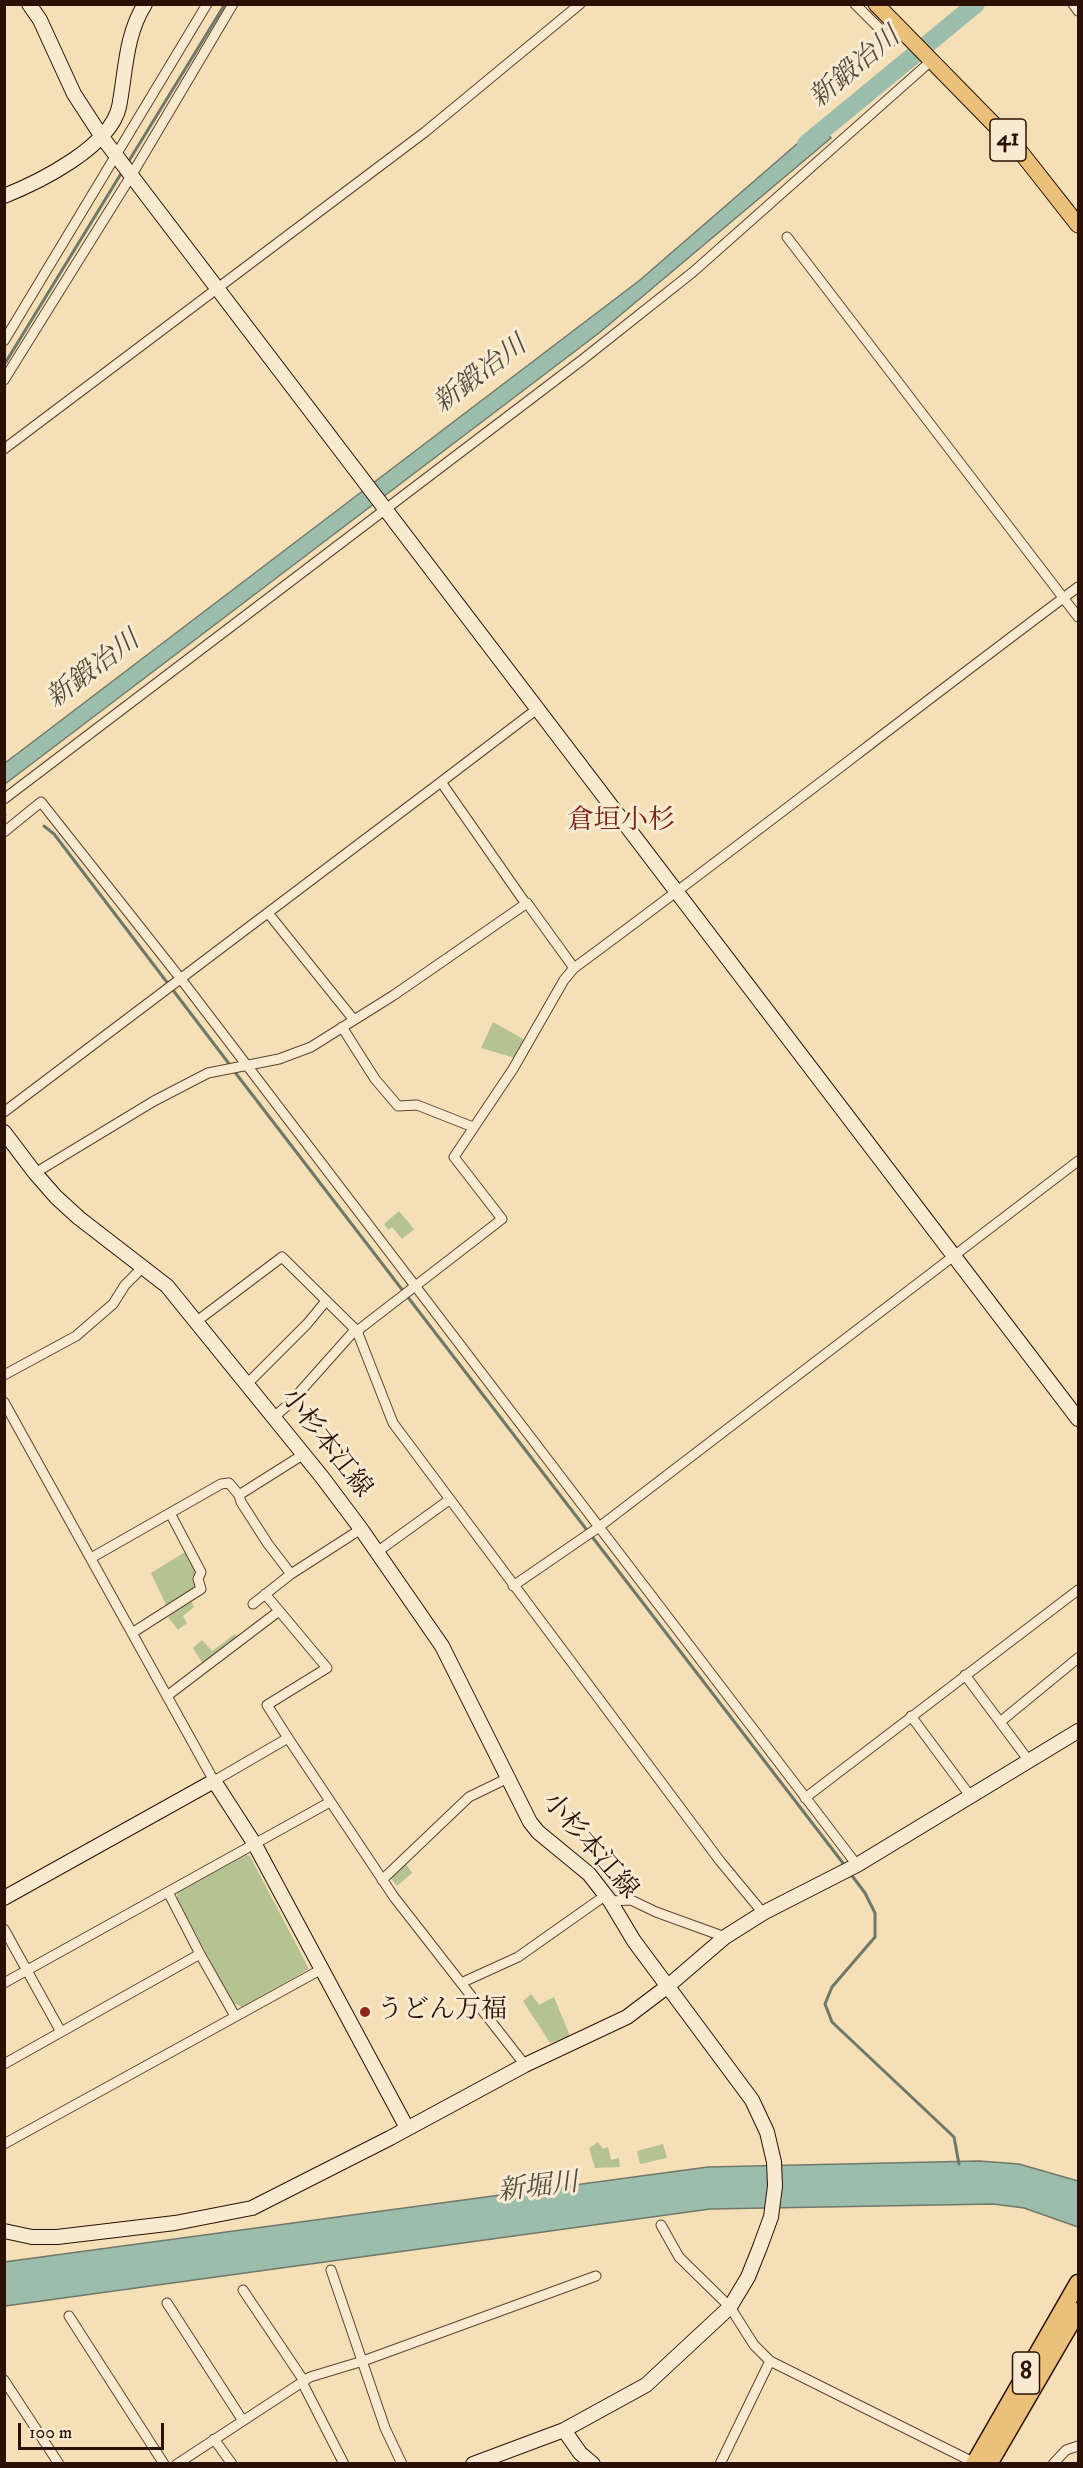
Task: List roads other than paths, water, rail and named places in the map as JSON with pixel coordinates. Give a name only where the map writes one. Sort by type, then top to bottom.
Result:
[{"type":"highway","name":"8","points":[[980,2463],[1078,2283]]},
{"type":"highway","name":"8","points":[[980,2463],[1078,2311]]},
{"type":"main road","name":"41","points":[[876,4],[1019,150],[1078,225]]},
{"type":"street","points":[[29,4],[40,20],[74,94],[102,137],[1078,1419]]},
{"type":"street","points":[[4,196],[71,160],[102,137],[118,109],[127,48],[138,16],[145,4]]},
{"type":"street","points":[[4,341],[117,157],[207,4]]},
{"type":"street","points":[[4,380],[131,176],[233,4]]},
{"type":"street","points":[[4,449],[425,132],[580,4]]},
{"type":"street","points":[[855,4],[892,41]]},
{"type":"street","points":[[1073,4],[1078,11]]},
{"type":"street","points":[[4,799],[382,507],[693,272],[931,61]]},
{"type":"street","points":[[787,237],[1078,617]]},
{"type":"street","points":[[274,1417],[290,1403],[356,1330],[501,1218],[454,1157],[513,1069],[564,980],[574,968],[1078,587]]},
{"type":"street","points":[[4,1112],[537,709]]},
{"type":"street","points":[[441,782],[526,904],[574,968]]},
{"type":"street","points":[[4,832],[41,802],[181,979],[857,1865]]},
{"type":"street","points":[[35,1173],[154,1101],[208,1073],[279,1059],[311,1047],[394,996],[526,904]]},
{"type":"street","points":[[268,914],[354,1020]]},
{"type":"street","points":[[342,1028],[375,1079],[398,1107],[417,1105],[473,1127]]},
{"type":"street","name":"小杉本江線","points":[[4,1132],[35,1173],[79,1218],[167,1286],[304,1454],[377,1551],[442,1646],[524,1813],[538,1832],[589,1874],[608,1898],[634,1941],[752,2100],[767,2132],[774,2162],[773,2210],[748,2277],[730,2307],[646,2385],[564,2430],[474,2463]]},
{"type":"street","points":[[513,1586],[599,1527],[1078,1161]]},
{"type":"street","points":[[197,1321],[282,1257],[356,1330],[393,1423],[720,1861],[763,1913]]},
{"type":"street","points":[[4,1375],[76,1336],[113,1304],[125,1285],[143,1267]]},
{"type":"street","points":[[248,1384],[307,1324],[326,1301]]},
{"type":"street","points":[[4,1402],[214,1781],[254,1844],[320,1970],[408,2128]]},
{"type":"street","points":[[239,1495],[304,1454]]},
{"type":"street","points":[[91,1558],[221,1484],[229,1483],[239,1495],[241,1502],[268,1544],[291,1574]]},
{"type":"street","points":[[377,1551],[449,1500]]},
{"type":"street","points":[[132,1633],[201,1589],[198,1579],[201,1572],[170,1513]]},
{"type":"street","points":[[253,1604],[291,1574],[361,1529]]},
{"type":"street","points":[[806,1798],[1078,1590]]},
{"type":"street","points":[[265,1594],[327,1668],[267,1705],[382,1880],[525,2065]]},
{"type":"street","points":[[167,1696],[279,1611]]},
{"type":"street","points":[[1000,1722],[1078,1659]]},
{"type":"street","points":[[965,1675],[1029,1761]]},
{"type":"street","points":[[911,1716],[970,1797]]},
{"type":"street","points":[[6,2233],[32,2237],[57,2237],[175,2223],[252,2208],[525,2065],[627,2017],[669,1986],[725,1937],[763,1913],[857,1865],[1078,1731]]},
{"type":"street","points":[[4,1898],[288,1738]]},
{"type":"street","points":[[382,1880],[469,1797],[508,1778]]},
{"type":"street","points":[[4,1983],[330,1802]]},
{"type":"street","points":[[168,1892],[235,2016]]},
{"type":"street","points":[[461,1983],[518,1957],[608,1898],[631,1900],[656,1912],[725,1937]]},
{"type":"street","points":[[4,1929],[61,2032]]},
{"type":"street","points":[[4,2064],[200,1954]]},
{"type":"street","points":[[4,2144],[320,1970]]},
{"type":"street","points":[[661,2224],[679,2257],[730,2307],[754,2345],[770,2361],[980,2463]]},
{"type":"street","points":[[331,2270],[385,2428],[402,2463]]},
{"type":"street","points":[[177,2463],[310,2377],[363,2361],[596,2276]]},
{"type":"street","points":[[243,2290],[303,2382],[344,2463]]},
{"type":"street","points":[[166,2303],[243,2421]]},
{"type":"street","points":[[69,2316],[164,2463]]},
{"type":"street","points":[[720,2463],[770,2361]]},
{"type":"street","points":[[4,2380],[59,2463]]},
{"type":"street","points":[[564,2430],[580,2453],[593,2463]]},
{"type":"street","points":[[214,2439],[232,2463]]},
{"type":"street","points":[[1053,2463],[1066,2450],[1078,2446]]},
{"type":"waterway","points":[[127,164],[225,4]]},
{"type":"waterway","name":"新鍛冶川","points":[[806,144],[976,4]]},
{"type":"waterway","points":[[4,365],[122,172]]},
{"type":"waterway","points":[[44,826],[54,834],[230,1065]]},
{"type":"waterway","points":[[234,1071],[846,1867]]},
{"type":"waterway","points":[[850,1873],[865,1893],[875,1913],[875,1937],[832,1987],[825,2004],[832,2022],[954,2137],[959,2164]]},
{"type":"place","name":"うどん万福","points":[[365,2012]]},
{"type":"district","name":"倉垣小杉","points":[[621,822]]},
{"type":"water label","name":"新堀川","points":[[538,2189]]}]
